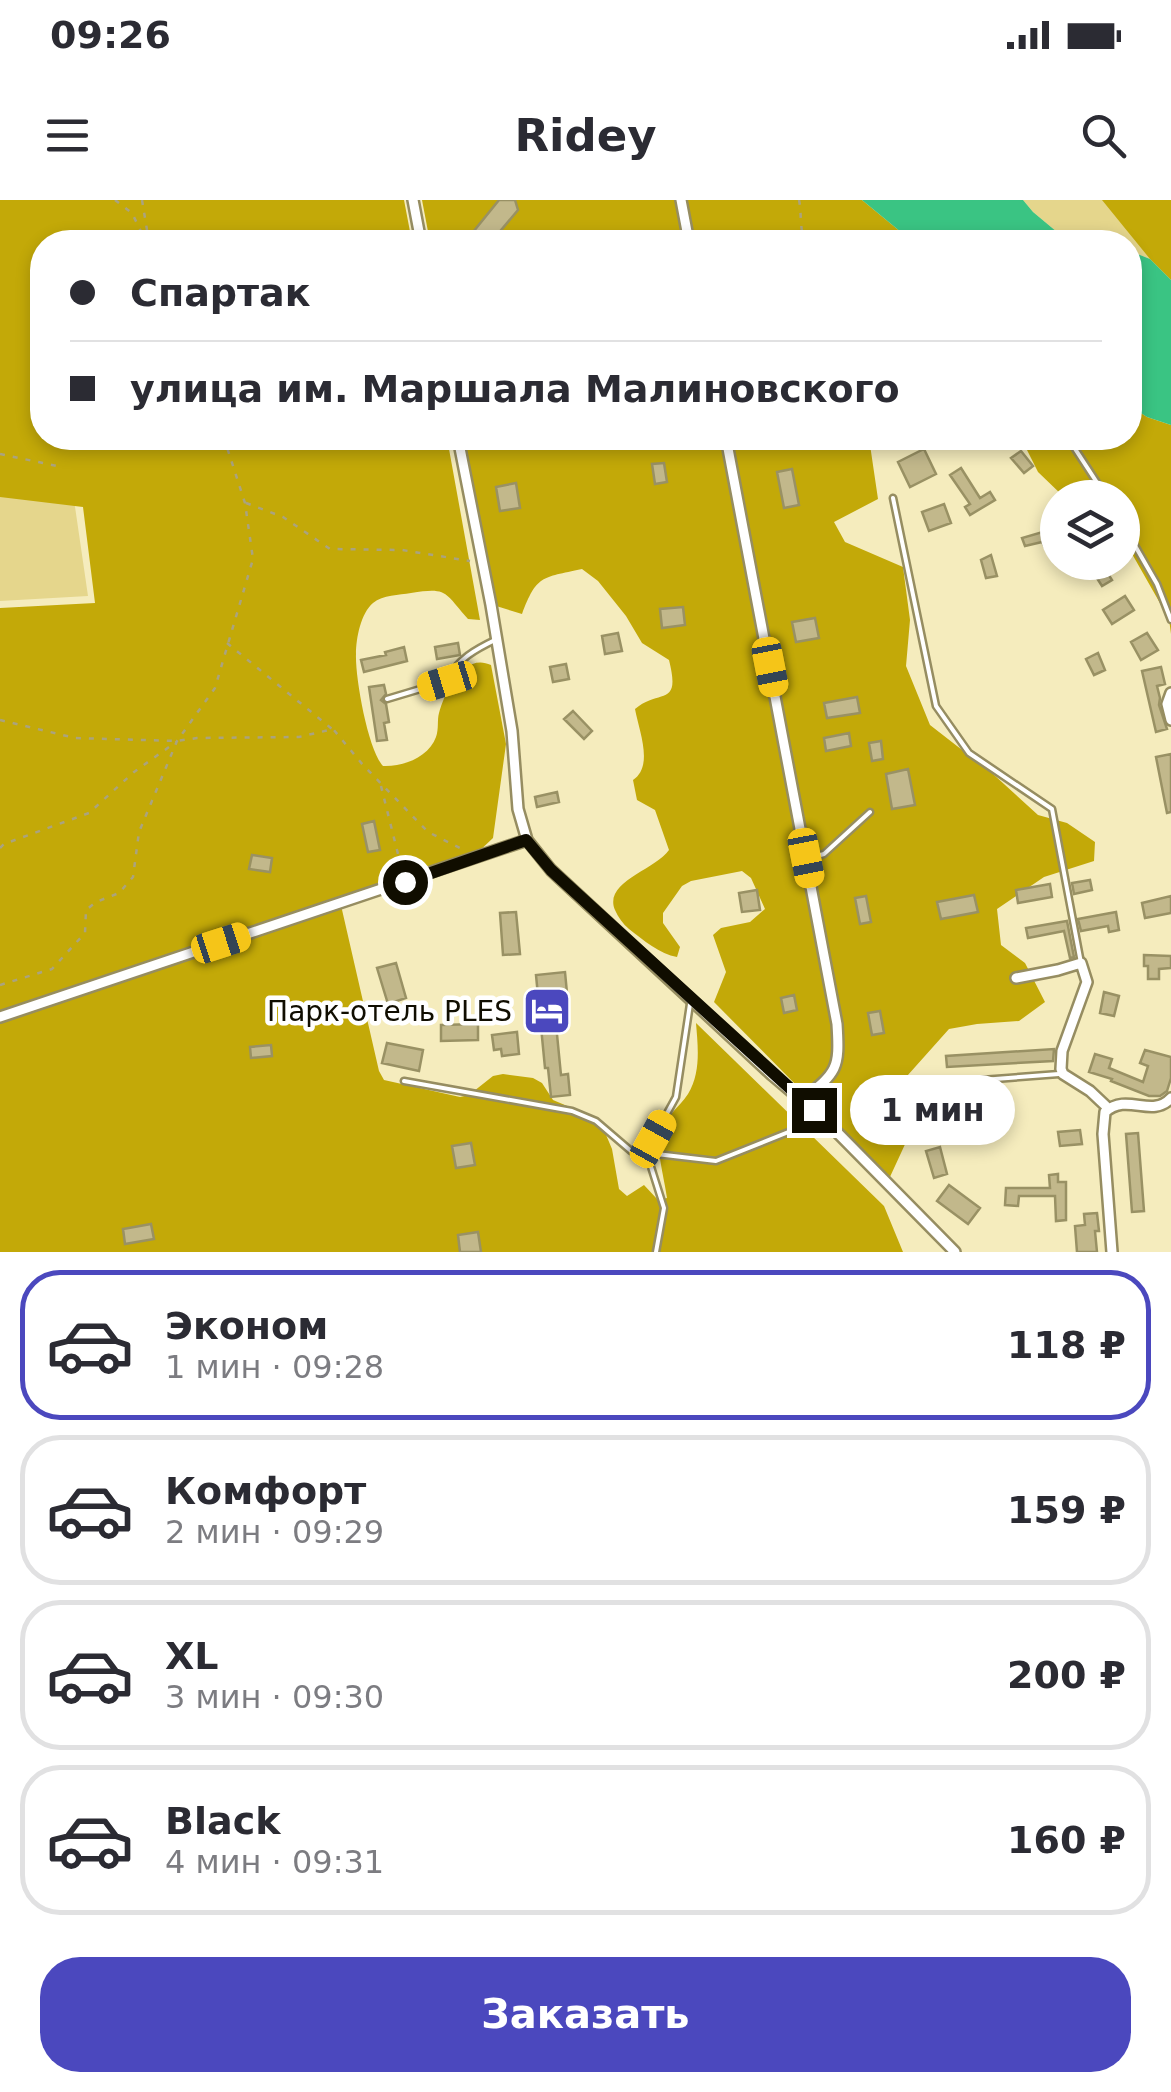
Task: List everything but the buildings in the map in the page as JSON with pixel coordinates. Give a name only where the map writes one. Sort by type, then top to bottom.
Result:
[{"type":"street","points":[[413,200],[419,230]]},
{"type":"street","points":[[681,200],[687,230]]},
{"type":"street","points":[[460,450],[512,731],[518,809],[526,840],[551,870],[826,1120],[955,1252]]},
{"type":"street","points":[[728,450],[838,1024],[837,1065],[828,1079],[802,1100]]},
{"type":"street","points":[[1171,693],[1171,720]]},
{"type":"street","points":[[0,1017],[526,840]]},
{"type":"street","points":[[1016,978],[1080,963],[1087,982],[1060,1062],[1063,1074],[1108,1108]]},
{"type":"street","points":[[1112,1252],[1105,1112],[1116,1104],[1156,1108],[1171,1098]]},
{"type":"lane","points":[[1076,450],[1095,480]]},
{"type":"lane","points":[[893,498],[936,706],[969,753],[1052,809],[1080,963]]},
{"type":"lane","points":[[1140,554],[1171,620]]},
{"type":"lane","points":[[387,699],[447,681],[453,668],[474,650],[496,639]]},
{"type":"lane","points":[[806,858],[824,854],[870,812]]},
{"type":"lane","points":[[656,1252],[664,1208],[647,1154],[676,1097],[691,999]]},
{"type":"lane","points":[[929,1084],[1063,1074]]},
{"type":"lane","points":[[404,1081],[572,1111],[596,1122],[631,1151],[716,1161],[826,1120]]},
{"type":"path","points":[[116,200],[132,213],[141,230]]},
{"type":"path","points":[[142,200],[146,230]]},
{"type":"path","points":[[799,200],[802,230]]},
{"type":"path","points":[[0,985],[52,970],[86,933],[86,910],[119,893],[134,877],[139,832],[177,741],[215,688],[254,559],[245,502],[228,450]]},
{"type":"path","points":[[0,454],[57,466]]},
{"type":"path","points":[[245,502],[283,517],[330,548],[402,550],[482,563]]},
{"type":"path","points":[[227,642],[334,730],[428,832],[476,857]]},
{"type":"path","points":[[0,720],[75,738],[177,741],[299,737],[334,730]]},
{"type":"path","points":[[0,837],[2,846],[89,813],[134,772],[177,741]]},
{"type":"path","points":[[380,782],[405,882]]},
{"type":"shaded area","points":[[0,200],[30,256],[30,450],[67,450],[88,596],[0,601]]},
{"type":"shaded area","points":[[0,200],[404,200],[410,230],[30,230],[30,450],[449,450],[480,620],[468,619],[439,591],[377,600],[365,613],[358,633],[356,665],[360,695],[377,758],[383,766],[399,765],[421,755],[433,744],[442,704],[457,676],[472,664],[491,665],[506,744],[493,838],[475,855],[431,866],[340,901],[384,1080],[460,1097],[469,1095],[493,1076],[533,1078],[542,1083],[553,1100],[591,1116],[604,1130],[612,1149],[619,1189],[627,1196],[644,1185],[658,1200],[667,1198],[659,1134],[688,1094],[695,1077],[696,1023],[884,1206],[903,1252],[0,1252],[0,608],[95,603],[83,507],[0,497]]},
{"type":"shaded area","points":[[422,200],[862,200],[898,230],[428,230]]},
{"type":"shaded area","points":[[862,200],[1023,200],[1055,230],[898,230]]},
{"type":"shaded area","points":[[1023,200],[1171,200],[1171,280],[1142,256],[1142,230],[1055,230]]},
{"type":"shaded area","points":[[1102,200],[1171,200],[1171,280],[1142,249],[1142,230],[1126,230]]},
{"type":"shaded area","points":[[1142,256],[1171,280],[1171,425],[1142,414]]},
{"type":"shaded area","points":[[1142,414],[1171,425],[1171,634],[1169,619],[1140,568],[1140,480],[1046,480],[1027,450],[1142,450]]},
{"type":"shaded area","points":[[466,450],[871,450],[878,499],[834,522],[845,542],[903,567],[910,620],[906,666],[930,725],[1038,815],[1067,823],[1095,842],[1094,861],[1044,877],[997,909],[1001,945],[1025,963],[1045,1002],[1019,1021],[949,1029],[899,1085],[913,1127],[889,1179],[714,1002],[726,972],[713,935],[721,928],[750,922],[765,909],[751,878],[742,871],[682,886],[663,913],[663,923],[680,947],[677,957],[646,942],[627,927],[615,910],[613,900],[623,884],[669,850],[655,810],[637,800],[633,780],[644,757],[635,709],[670,691],[669,660],[642,643],[598,581],[582,569],[542,580],[522,614],[493,605]]},
{"type":"place","name":"Парк-отель PLES","points":[[547,1011]]},
{"type":"route","points":[[405,882],[526,840],[551,870],[814,1110]]}]
